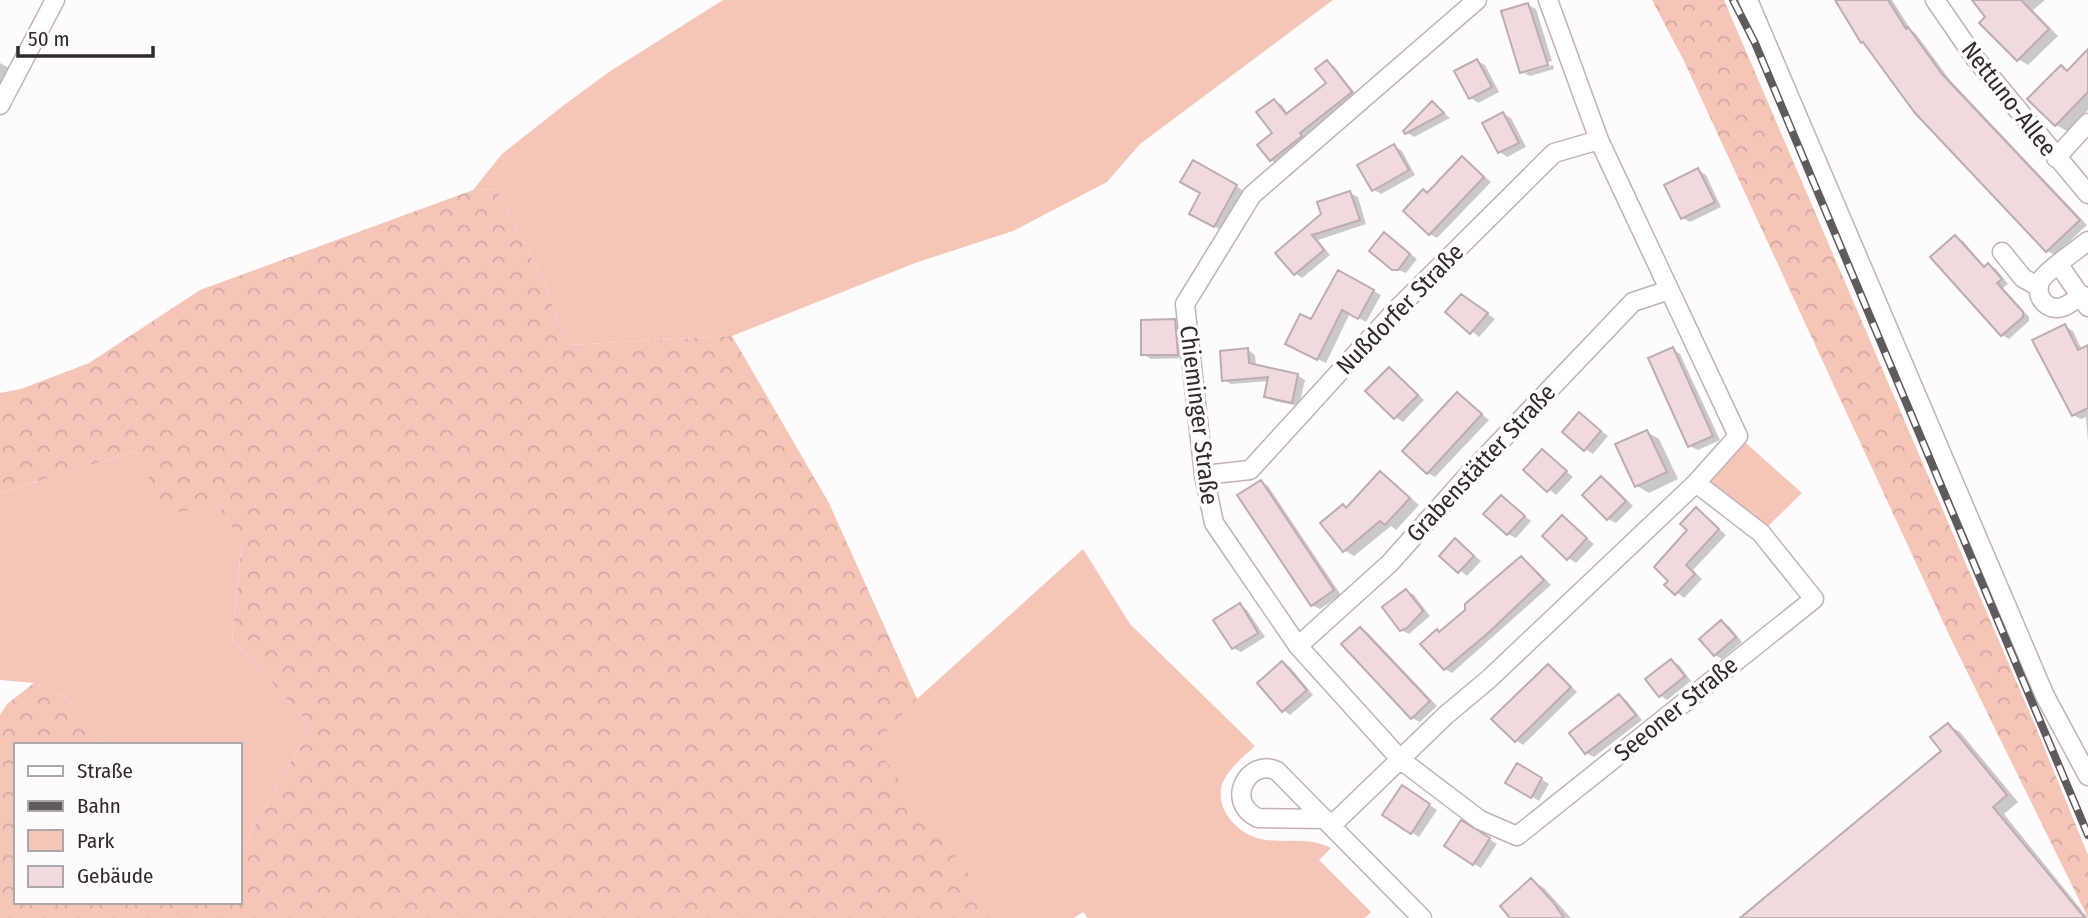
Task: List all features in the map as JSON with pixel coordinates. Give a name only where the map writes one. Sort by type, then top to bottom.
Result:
[{"type":"street","points":[[0,105],[55,0]]},
{"type":"street","name":"Chieminger Straße","points":[[1401,760],[1298,646],[1214,523],[1204,475],[1185,304],[1252,195],[1477,0]]},
{"type":"street","points":[[1422,918],[1328,822],[1401,760],[1446,715],[1489,679],[1696,483],[1738,436],[1599,140],[1548,0]]},
{"type":"street","points":[[1748,0],[2045,696],[2088,776]]},
{"type":"street","name":"Nettuno-Allee","points":[[1935,0],[1975,58],[2088,194]]},
{"type":"street","points":[[2056,158],[2088,123]]},
{"type":"street","name":"Nußdorfer Straße","points":[[1204,475],[1250,470],[1396,310],[1554,153],[1599,140]]},
{"type":"street","points":[[2059,265],[2085,301],[2050,307],[2041,299],[2039,287],[2045,276],[2088,241]]},
{"type":"street","points":[[2002,252],[2023,278],[2039,287]]},
{"type":"street","name":"Grabenstätter Straße","points":[[1298,646],[1390,563],[1469,474],[1633,302],[1669,290]]},
{"type":"street","name":"Seeoner Straße","points":[[1401,760],[1480,820],[1517,836],[1814,599],[1761,533],[1696,483]]},
{"type":"green space","points":[[723,0],[1333,0],[1140,144],[1107,182],[1013,231],[915,263],[732,336],[567,345],[545,284],[496,189],[473,190],[502,154],[564,105],[609,72]]},
{"type":"green space","points":[[1652,0],[1724,0],[2035,725],[2088,855],[2088,918],[1951,639],[1684,61]]},
{"type":"green space","points":[[496,189],[545,284],[567,345],[732,336],[829,503],[917,699],[874,745],[1001,918],[0,918],[0,715],[7,704],[34,683],[65,697],[104,743],[14,743],[14,904],[242,904],[242,848],[311,726],[232,639],[242,541],[218,506],[165,514],[136,451],[0,493],[0,393],[21,389],[89,363],[200,290],[473,190]]},
{"type":"green space","points":[[1738,436],[1802,493],[1761,533],[1696,483]]},
{"type":"green space","points":[[136,451],[165,513],[218,506],[242,540],[232,639],[311,726],[242,848],[242,743],[104,743],[65,697],[34,683],[0,680],[0,493]]},
{"type":"green space","points":[[1083,549],[1130,624],[1255,746],[1235,765],[1221,788],[1223,807],[1228,816],[1243,831],[1261,839],[1313,842],[1331,848],[1319,860],[1371,912],[1365,918],[1088,918],[1083,912],[1074,918],[1001,918],[873,745],[917,699]]},
{"type":"building","points":[[1835,0],[1888,0],[1906,29],[1908,27],[1942,74],[2080,220],[2046,252],[1915,113],[1863,42],[1861,43]]},
{"type":"building","points":[[1972,0],[2021,0],[2049,29],[2017,61],[1979,23],[1985,17]]},
{"type":"building","points":[[1528,3],[1548,65],[1520,73],[1501,11]]},
{"type":"building","points":[[2088,49],[2088,92],[2055,126],[2027,99],[2061,65],[2067,71]]},
{"type":"building","points":[[1477,59],[1492,87],[1469,99],[1454,71]]},
{"type":"building","points":[[1327,60],[1352,92],[1300,133],[1302,136],[1270,161],[1257,145],[1272,133],[1256,112],[1274,99],[1286,114],[1326,83],[1315,69]]},
{"type":"building","points":[[1432,101],[1444,113],[1405,134],[1403,131]]},
{"type":"building","points":[[1503,112],[1519,143],[1498,153],[1482,123]]},
{"type":"building","points":[[1394,144],[1409,170],[1372,191],[1357,165]]},
{"type":"building","points":[[1462,156],[1484,177],[1429,235],[1403,211],[1423,189],[1427,193]]},
{"type":"building","points":[[1193,160],[1237,185],[1214,227],[1189,214],[1200,193],[1180,182]]},
{"type":"building","points":[[1698,168],[1715,202],[1681,219],[1664,185]]},
{"type":"building","points":[[1350,191],[1360,220],[1312,235],[1324,250],[1294,275],[1275,253],[1321,214],[1317,202]]},
{"type":"building","points":[[1384,232],[1410,254],[1398,270],[1392,270],[1369,251]]},
{"type":"building","points":[[1955,235],[1984,267],[1988,263],[2002,279],[1997,283],[2023,312],[2023,317],[2001,336],[1930,257]]},
{"type":"building","points":[[1338,270],[1374,290],[1358,319],[1342,310],[1317,360],[1285,344],[1300,314],[1311,319]]},
{"type":"building","points":[[1461,294],[1488,313],[1470,334],[1445,312]]},
{"type":"building","points":[[1175,319],[1178,355],[1141,355],[1141,320]]},
{"type":"building","points":[[2065,324],[2078,350],[2088,345],[2088,408],[2072,416],[2032,340]]},
{"type":"building","points":[[1673,347],[1713,436],[1688,447],[1648,358]]},
{"type":"building","points":[[1248,348],[1249,363],[1298,374],[1292,403],[1264,397],[1268,377],[1222,381],[1220,351]]},
{"type":"building","points":[[1389,367],[1418,395],[1394,419],[1365,391]]},
{"type":"building","points":[[1457,392],[1482,414],[1427,474],[1402,451]]},
{"type":"building","points":[[1579,412],[1601,431],[1584,451],[1562,432]]},
{"type":"building","points":[[1647,430],[1667,472],[1635,487],[1615,444]]},
{"type":"building","points":[[1542,449],[1567,471],[1547,492],[1523,470]]},
{"type":"building","points":[[1380,471],[1410,498],[1385,525],[1380,521],[1343,552],[1320,523],[1343,504],[1346,508]]},
{"type":"building","points":[[1601,476],[1626,501],[1607,520],[1582,495]]},
{"type":"building","points":[[1261,480],[1334,590],[1311,606],[1237,495]]},
{"type":"building","points":[[1501,495],[1525,516],[1507,535],[1483,514]]},
{"type":"building","points":[[1696,507],[1719,529],[1686,565],[1695,574],[1675,595],[1664,585],[1668,581],[1654,567],[1687,530],[1680,524]]},
{"type":"building","points":[[1562,515],[1587,538],[1567,560],[1542,536]]},
{"type":"building","points":[[1455,538],[1474,556],[1458,573],[1439,556]]},
{"type":"building","points":[[1521,556],[1544,580],[1444,670],[1420,644],[1465,610],[1465,604]]},
{"type":"building","points":[[1406,589],[1423,611],[1407,628],[1400,631],[1382,607]]},
{"type":"building","points":[[1240,603],[1258,633],[1232,649],[1213,620]]},
{"type":"building","points":[[1721,620],[1736,637],[1714,656],[1699,639]]},
{"type":"building","points":[[1360,627],[1430,701],[1411,719],[1341,644]]},
{"type":"building","points":[[1671,659],[1685,676],[1659,697],[1645,679]]},
{"type":"building","points":[[1282,661],[1307,690],[1282,712],[1257,683]]},
{"type":"building","points":[[1548,664],[1571,687],[1515,742],[1491,719]]},
{"type":"building","points":[[1619,694],[1636,715],[1585,754],[1569,733]]},
{"type":"building","points":[[1948,723],[2007,795],[1993,807],[2085,918],[1740,918],[1941,751],[1930,737]]},
{"type":"building","points":[[1517,763],[1542,778],[1531,798],[1505,783]]},
{"type":"building","points":[[1402,785],[1430,804],[1411,834],[1382,815]]},
{"type":"building","points":[[1461,820],[1490,838],[1473,865],[1444,846]]},
{"type":"building","points":[[1531,878],[1564,918],[1510,918],[1500,906]]},
{"type":"railway","points":[[1733,0],[1755,43],[2088,835]]}]
